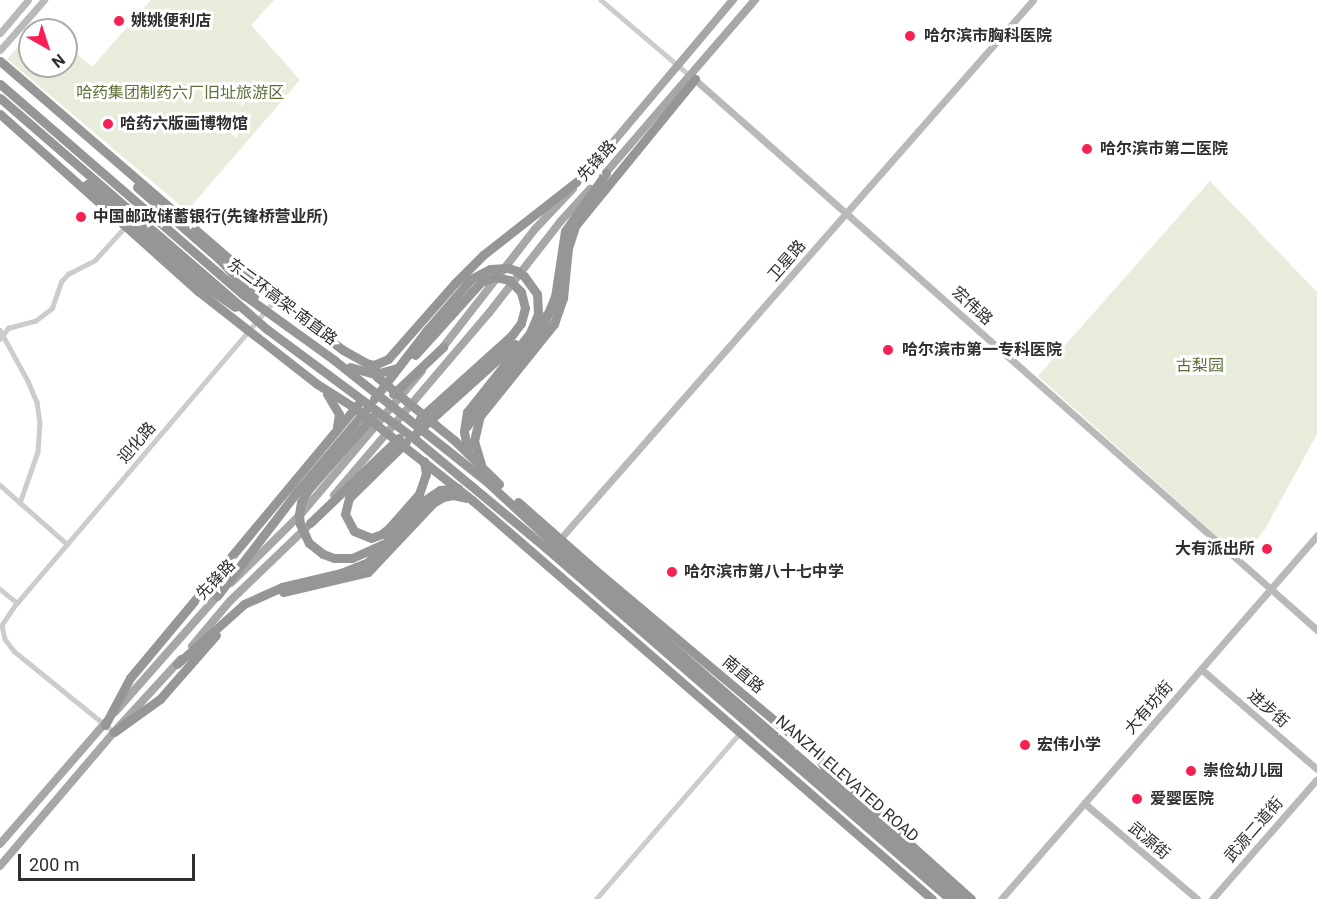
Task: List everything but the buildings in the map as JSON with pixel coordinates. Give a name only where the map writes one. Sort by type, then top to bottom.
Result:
[{"type":"highway","points":[[0,61],[56,112],[225,252],[276,299],[359,361],[374,364],[388,359],[483,255],[585,175]]},
{"type":"highway","points":[[488,479],[476,450],[475,428],[480,416],[554,324],[563,298],[568,248],[575,226],[692,77]]},
{"type":"highway","name":"东二环高架-南直路","points":[[0,84],[128,196],[275,318],[334,360],[488,479],[551,542]]},
{"type":"highway","name":"东二环高架-南直路","points":[[0,98],[268,330],[416,440],[508,518],[551,542]]},
{"type":"highway","points":[[0,112],[198,281],[268,330]]},
{"type":"highway","points":[[0,112],[198,291],[334,393],[343,409],[344,425],[337,447]]},
{"type":"highway","points":[[56,112],[78,135],[219,259],[275,318]]},
{"type":"highway","points":[[464,432],[481,404],[543,326],[552,309],[565,231],[606,173]]},
{"type":"highway","points":[[217,596],[296,493],[337,447],[462,287],[480,272],[490,268],[508,268],[524,276],[531,284],[537,294],[538,314],[530,333],[472,402],[467,412],[464,432],[467,450],[488,479]]},
{"type":"highway","points":[[310,523],[350,481],[512,335],[522,322],[524,299],[522,292],[509,280],[488,278],[472,289],[402,366],[375,374],[360,372],[334,360]]},
{"type":"highway","points":[[416,440],[423,457],[426,474],[419,494],[382,534],[371,538],[358,534],[349,525],[345,514],[351,493],[552,309]]},
{"type":"highway","points":[[392,539],[352,558],[334,558],[323,554],[305,537],[300,524],[301,502],[308,490],[394,392],[443,347]]},
{"type":"highway","points":[[374,364],[376,377],[454,440],[488,479]]},
{"type":"highway","points":[[105,725],[130,678],[332,437],[376,377]]},
{"type":"highway","points":[[316,380],[472,500],[717,715],[932,899]]},
{"type":"highway","points":[[316,380],[333,399],[339,414],[339,422],[332,437]]},
{"type":"highway","name":"南直路","points":[[488,479],[551,542],[818,757],[825,768],[971,899]]},
{"type":"highway","points":[[177,664],[240,607],[257,597],[297,582],[358,568],[377,555],[434,493],[447,488],[476,490]]},
{"type":"highway","points":[[257,597],[368,572],[442,497],[460,496],[472,500]]},
{"type":"highway","points":[[514,506],[536,520],[805,753],[818,757]]},
{"type":"highway","points":[[508,518],[540,553],[706,699],[717,715]]},
{"type":"highway","name":"NANZHI ELEVATED ROAD","points":[[551,542],[950,899]]},
{"type":"highway","name":"NANZHI ELEVATED ROAD","points":[[551,542],[962,899]]},
{"type":"highway","points":[[114,732],[160,699],[240,607]]},
{"type":"main road","points":[[0,33],[28,0]]},
{"type":"main road","points":[[0,50],[44,0]]},
{"type":"main road","name":"先锋路","points":[[0,844],[217,596],[301,514],[336,474],[453,336],[535,229],[585,175],[733,0]]},
{"type":"main road","name":"先锋路","points":[[350,481],[464,344],[560,222],[692,77],[755,0]]},
{"type":"main road","name":"卫星路","points":[[551,542],[847,213],[1033,0]]},
{"type":"main road","name":"宏伟路","points":[[692,77],[1317,630]]},
{"type":"main road","name":"先锋路","points":[[0,866],[230,601],[310,523]]},
{"type":"main road","name":"大有坊街","points":[[1001,899],[1317,535]]},
{"type":"main road","name":"进步街","points":[[1201,669],[1317,769]]},
{"type":"main road","name":"武源二道街","points":[[1212,899],[1317,780]]},
{"type":"main road","name":"武源街","points":[[1084,803],[1197,899]]},
{"type":"street","points":[[601,0],[692,77]]},
{"type":"street","points":[[0,339],[2,332],[14,325],[35,321],[52,308],[61,282],[68,274],[95,260],[125,226]]},
{"type":"street","name":"迎化路","points":[[114,732],[14,651],[5,639],[2,625],[66,543],[253,333],[276,299]]},
{"type":"street","points":[[2,332],[37,402],[40,423],[38,452],[20,503]]},
{"type":"street","points":[[472,500],[488,479]]},
{"type":"street","points":[[0,485],[66,543]]},
{"type":"street","points":[[0,589],[17,603]]},
{"type":"street","points":[[596,899],[740,733]]},
{"type":"green space","name":"哈药集团制药六厂旧址旅游区","points":[[151,0],[274,0],[251,25],[300,80],[187,211],[30,78],[78,78],[78,55],[92,67]]},
{"type":"green space","name":"哈药集团制药六厂旧址旅游区","points":[[18,47],[18,68],[7,59]]},
{"type":"green space","name":"古梨园","points":[[1210,181],[1317,292],[1317,434],[1265,529],[1242,559],[1038,376]]},
{"type":"place","name":"姚姚便利店","points":[[119,21]]},
{"type":"place","name":"哈尔滨市胸科医院","points":[[910,36]]},
{"type":"place","name":"哈药六版画博物馆","points":[[108,124]]},
{"type":"place","name":"哈尔滨市第二医院","points":[[1087,149]]},
{"type":"place","name":"中国邮政储蓄银行(先锋桥营业所)","points":[[81,217]]},
{"type":"place","name":"哈尔滨市第一专科医院","points":[[888,350]]},
{"type":"place","name":"大有派出所","points":[[1267,549]]},
{"type":"place","name":"哈尔滨市第八十七中学","points":[[672,572]]},
{"type":"place","name":"宏伟小学","points":[[1025,745]]},
{"type":"place","name":"崇俭幼儿园","points":[[1191,771]]},
{"type":"place","name":"爱婴医院","points":[[1137,799]]}]
